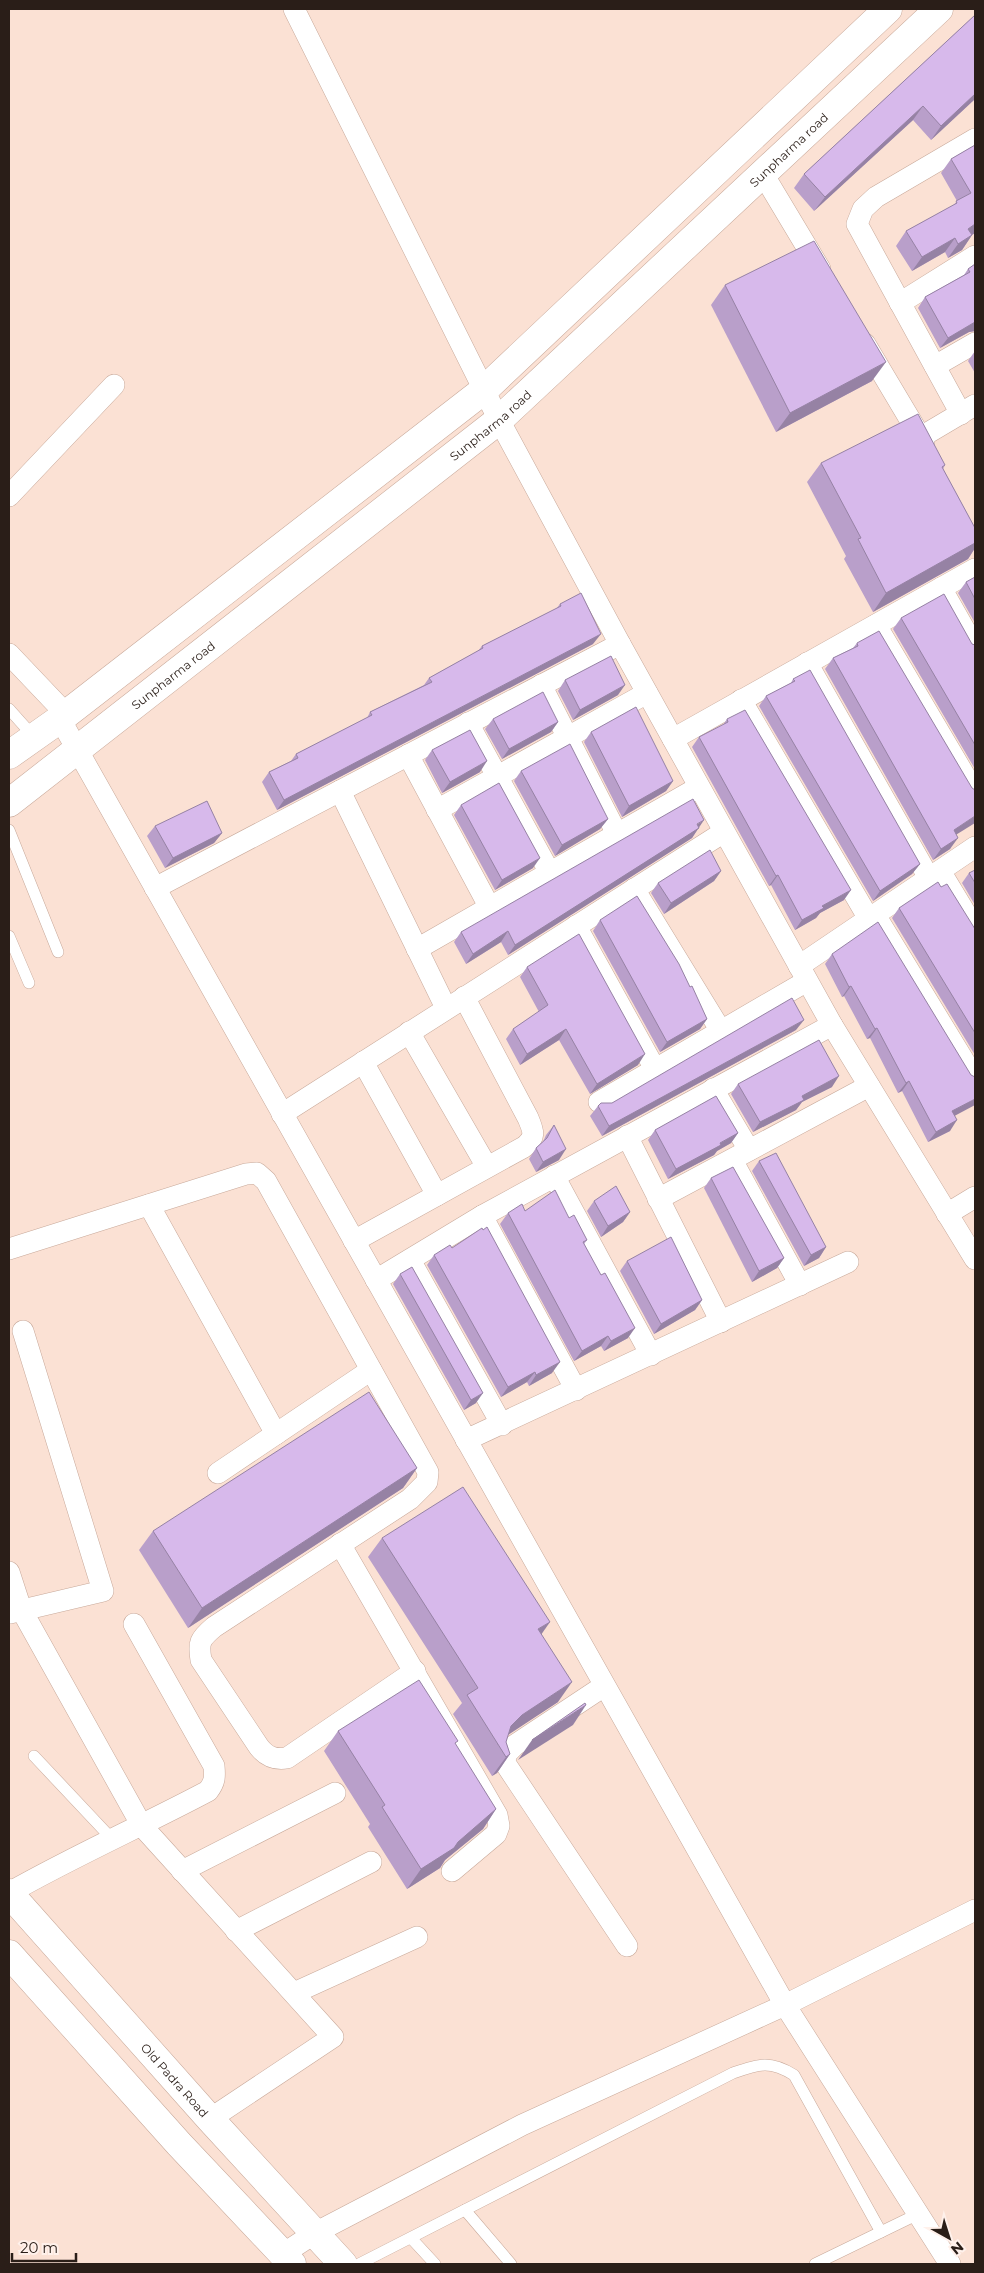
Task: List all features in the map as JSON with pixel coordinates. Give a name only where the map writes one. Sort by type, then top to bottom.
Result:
[{"type":"street","points":[[294,9],[499,420],[620,644],[832,1025],[975,1260]]},
{"type":"street","points":[[9,755],[63,717],[484,390],[888,9]]},
{"type":"street","name":"Sunpharma road","points":[[9,803],[499,420],[939,9]]},
{"type":"street","points":[[920,437],[968,410],[935,366],[856,224],[863,209],[876,197],[975,139]]},
{"type":"street","points":[[763,174],[829,284]]},
{"type":"street","points":[[900,303],[975,256]]},
{"type":"street","points":[[854,327],[934,461]]},
{"type":"street","points":[[935,366],[975,343]]},
{"type":"street","points":[[9,496],[114,385]]},
{"type":"street","points":[[673,739],[975,569]]},
{"type":"street","points":[[941,588],[975,648]]},
{"type":"street","points":[[876,625],[975,793]]},
{"type":"street","points":[[155,888],[620,644]]},
{"type":"street","points":[[9,654],[63,717],[77,750],[785,2005],[950,2264]]},
{"type":"street","points":[[808,663],[935,874],[975,929]]},
{"type":"street","points":[[541,685],[617,834]]},
{"type":"street","points":[[437,810],[647,693]]},
{"type":"street","points":[[741,700],[872,917],[975,1079]]},
{"type":"street","points":[[468,724],[550,873]]},
{"type":"street","points":[[408,755],[490,908]]},
{"type":"street","points":[[417,949],[699,786]]},
{"type":"street","points":[[340,791],[446,1008]]},
{"type":"street","points":[[282,1114],[724,832]]},
{"type":"street","points":[[599,1102],[721,1031],[803,973],[872,917],[975,847]]},
{"type":"street","points":[[634,889],[721,1031]]},
{"type":"street","points":[[576,926],[655,1069]]},
{"type":"street","points":[[354,1241],[524,1147],[532,1140],[534,1132],[464,997]]},
{"type":"street","points":[[376,1280],[482,1216],[832,1025]]},
{"type":"street","points":[[409,1032],[487,1167]]},
{"type":"street","points":[[363,1062],[437,1195]]},
{"type":"street","points":[[658,1199],[869,1086]]},
{"type":"street","points":[[713,1089],[740,1155],[800,1285]]},
{"type":"street","points":[[627,1136],[720,1322]]},
{"type":"street","points":[[9,1249],[246,1174],[257,1173],[266,1181],[428,1472],[427,1482],[410,1499],[214,1627],[202,1638],[198,1646],[201,1660],[259,1747],[264,1753],[277,1760],[287,1758],[415,1672]]},
{"type":"street","points":[[554,1176],[651,1354]]},
{"type":"street","points":[[947,1214],[975,1197]]},
{"type":"street","points":[[149,1205],[276,1434]]},
{"type":"street","points":[[482,1216],[576,1390]]},
{"type":"street","points":[[410,1260],[502,1424]]},
{"type":"street","points":[[466,1440],[848,1262]]},
{"type":"street","points":[[15,1611],[103,1591],[23,1331]]},
{"type":"street","points":[[218,1473],[371,1370]]},
{"type":"street","points":[[340,1544],[497,1815],[499,1826],[496,1834],[452,1871]]},
{"type":"street","points":[[9,1572],[15,1611],[142,1826],[333,2037],[210,2119]]},
{"type":"street","points":[[9,1893],[59,1865],[114,1840],[208,1791],[215,1778],[214,1766],[134,1624]]},
{"type":"street","points":[[604,1686],[515,1745],[506,1754],[505,1763],[627,1946]]},
{"type":"street","points":[[182,1871],[336,1793]]},
{"type":"street","points":[[236,1931],[371,1862]]},
{"type":"street","name":"Old Padra Road","points":[[9,1893],[210,2119],[343,2264]]},
{"type":"street","points":[[9,1954],[172,2136],[287,2259],[315,2233],[522,2125],[785,2005],[975,1910]]},
{"type":"street","points":[[294,1993],[417,1937]]},
{"type":"lane","points":[[9,709],[34,737]]},
{"type":"lane","points":[[9,830],[58,952]]},
{"type":"lane","points":[[9,936],[29,983]]},
{"type":"lane","points":[[34,1756],[114,1840]]},
{"type":"lane","points":[[359,2264],[733,2073],[758,2064],[779,2066],[794,2075],[881,2232]]},
{"type":"lane","points":[[464,2210],[511,2264]]},
{"type":"lane","points":[[815,2264],[918,2214]]},
{"type":"lane","points":[[410,2238],[435,2264]]},
{"type":"building","points":[[975,15],[975,94],[941,126],[923,106],[825,197],[804,174]]},
{"type":"building","points":[[975,145],[975,224],[968,229],[972,235],[958,244],[955,238],[922,257],[906,231],[957,203],[956,201],[971,193],[951,159]]},
{"type":"building","points":[[814,241],[886,362],[790,413],[725,285]]},
{"type":"building","points":[[975,264],[975,322],[948,338],[925,297],[970,272],[968,269]]},
{"type":"building","points":[[918,414],[945,465],[942,467],[975,528],[975,543],[886,593],[858,539],[861,538],[821,463]]},
{"type":"building","points":[[975,577],[975,599],[966,582]]},
{"type":"building","points":[[581,593],[601,634],[284,800],[269,772],[298,758],[296,754],[372,715],[370,712],[432,682],[429,678],[483,648],[482,646],[561,606],[560,604]]},
{"type":"building","points":[[944,594],[972,644],[975,645],[975,745],[901,618]]},
{"type":"building","points":[[879,631],[972,788],[975,790],[975,816],[954,830],[958,838],[941,849],[833,658],[858,646],[857,643]]},
{"type":"building","points":[[611,656],[625,685],[580,710],[565,680]]},
{"type":"building","points":[[810,670],[920,864],[880,891],[766,696],[795,681],[793,679]]},
{"type":"building","points":[[543,692],[558,722],[509,749],[493,719]]},
{"type":"building","points":[[636,707],[673,781],[629,806],[591,732]]},
{"type":"building","points":[[745,710],[851,890],[802,920],[699,737],[728,722],[727,719]]},
{"type":"building","points":[[470,730],[487,761],[450,782],[432,750]]},
{"type":"building","points":[[570,744],[608,819],[562,845],[521,771]]},
{"type":"building","points":[[499,783],[540,858],[502,880],[461,805]]},
{"type":"building","points":[[693,799],[704,820],[697,824],[699,828],[515,945],[508,931],[473,954],[461,932]]},
{"type":"building","points":[[207,801],[222,833],[173,858],[155,826]]},
{"type":"building","points":[[710,850],[721,871],[671,903],[658,883]]},
{"type":"building","points":[[975,870],[975,883],[969,873]]},
{"type":"building","points":[[938,882],[941,887],[947,884],[975,929],[975,1033],[899,908]]},
{"type":"building","points":[[637,896],[679,964],[690,987],[692,986],[707,1019],[667,1042],[600,920]]},
{"type":"building","points":[[878,922],[971,1075],[975,1077],[975,1099],[952,1111],[957,1120],[936,1132],[909,1081],[906,1083],[877,1028],[875,1029],[851,986],[849,987],[832,954]]},
{"type":"building","points":[[579,934],[645,1054],[597,1084],[566,1029],[527,1054],[513,1029],[548,1005],[527,967]]},
{"type":"building","points":[[792,998],[804,1020],[609,1126],[598,1106],[601,1103],[612,1103]]},
{"type":"building","points":[[819,1040],[839,1076],[802,1096],[804,1100],[760,1122],[738,1084]]},
{"type":"building","points":[[716,1096],[738,1133],[720,1143],[721,1145],[676,1169],[655,1130]]},
{"type":"building","points":[[554,1125],[566,1149],[543,1162],[536,1148],[547,1138]]},
{"type":"building","points":[[776,1153],[826,1247],[811,1255],[759,1161]]},
{"type":"building","points":[[733,1167],[784,1258],[759,1271],[711,1178]]},
{"type":"building","points":[[616,1186],[630,1212],[608,1226],[594,1201]]},
{"type":"building","points":[[555,1190],[569,1218],[574,1215],[587,1240],[583,1242],[601,1275],[605,1273],[635,1328],[611,1341],[608,1336],[582,1351],[508,1213],[522,1204],[525,1211]]},
{"type":"building","points":[[487,1227],[560,1362],[536,1375],[535,1372],[508,1387],[434,1255],[450,1245],[452,1248],[482,1228],[483,1230]]},
{"type":"building","points":[[671,1237],[702,1300],[661,1324],[627,1261]]},
{"type":"building","points":[[412,1267],[483,1393],[471,1400],[400,1274]]},
{"type":"building","points":[[369,1392],[417,1468],[202,1608],[153,1531]]},
{"type":"building","points":[[463,1487],[550,1622],[538,1629],[572,1682],[522,1715],[511,1726],[506,1742],[510,1754],[506,1757],[467,1695],[478,1688],[382,1538]]},
{"type":"building","points":[[419,1680],[458,1741],[455,1743],[496,1809],[458,1842],[454,1848],[421,1869],[382,1807],[385,1805],[338,1731]]},
{"type":"building","points":[[585,1703],[586,1705],[532,1740]]}]
